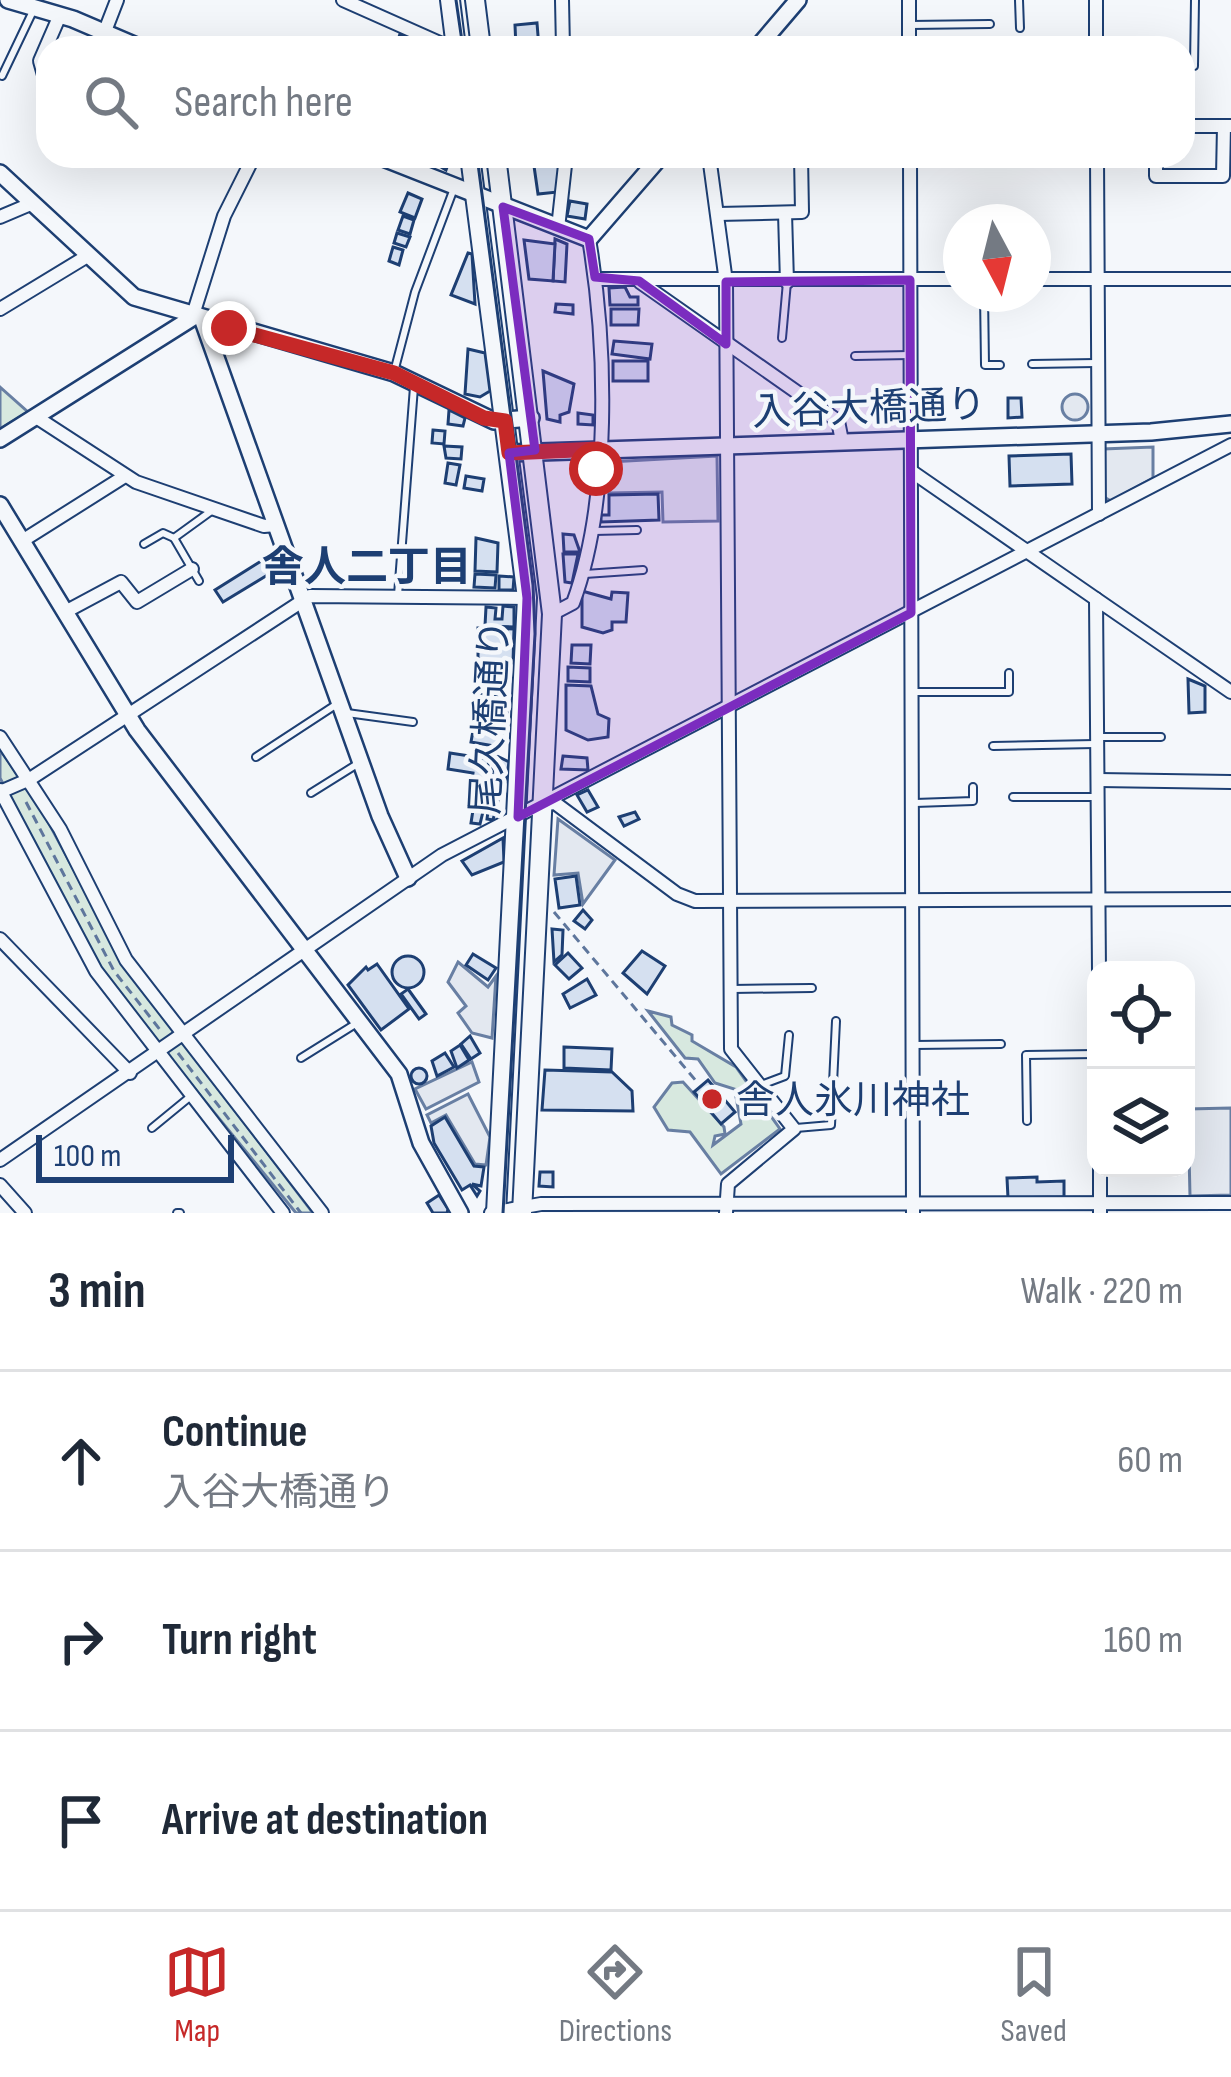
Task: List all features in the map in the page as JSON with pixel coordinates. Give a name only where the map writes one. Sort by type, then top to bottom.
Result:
[{"type":"main road","points":[[450,0],[453,36]]},
{"type":"main road","points":[[475,0],[480,36]]},
{"type":"main road","name":"尾久橋通り","points":[[472,168],[527,598],[494,1213]]},
{"type":"main road","name":"尾久橋通り","points":[[498,168],[552,614],[522,1209]]},
{"type":"street","points":[[8,0],[116,36]]},
{"type":"street","points":[[105,31],[117,0]]},
{"type":"street","points":[[344,0],[427,36]]},
{"type":"street","points":[[384,17],[391,0]]},
{"type":"street","points":[[562,0],[563,36]]},
{"type":"street","points":[[767,36],[798,0]]},
{"type":"street","points":[[909,0],[909,36]]},
{"type":"street","points":[[1096,0],[1096,36]]},
{"type":"street","points":[[51,36],[60,15]]},
{"type":"street","points":[[1156,168],[1156,176],[1223,176],[1227,126],[1195,126]]},
{"type":"street","points":[[248,168],[224,216],[198,320],[408,878]]},
{"type":"street","points":[[407,168],[589,239]]},
{"type":"street","points":[[557,228],[564,168]]},
{"type":"street","points":[[589,239],[651,168]]},
{"type":"street","points":[[711,168],[726,282],[731,1049],[794,1129],[728,1184],[726,1209]]},
{"type":"street","points":[[718,214],[802,212],[801,168]]},
{"type":"street","points":[[910,168],[914,1209]]},
{"type":"street","points":[[1097,168],[1099,514]]},
{"type":"street","points":[[0,173],[134,297],[198,320],[394,373],[484,418],[531,418]]},
{"type":"street","points":[[0,218],[33,203]]},
{"type":"street","points":[[785,213],[787,283]]},
{"type":"street","points":[[552,614],[573,603],[591,531],[603,323],[589,239]]},
{"type":"street","points":[[0,309],[89,255]]},
{"type":"street","points":[[596,279],[787,283],[943,279]]},
{"type":"street","points":[[1051,279],[1231,279]]},
{"type":"street","points":[[639,281],[838,421],[842,441]]},
{"type":"street","points":[[0,440],[198,320]]},
{"type":"street","points":[[36,417],[125,476],[214,509],[276,525]]},
{"type":"street","name":"入谷大橋通り","points":[[509,453],[1097,433],[1231,424]]},
{"type":"street","points":[[0,1160],[408,878],[1231,445]]},
{"type":"street","points":[[911,471],[1231,692]]},
{"type":"street","points":[[22,541],[125,476]]},
{"type":"street","points":[[0,505],[128,714],[399,1074],[421,1143],[460,1213]]},
{"type":"street","points":[[65,612],[121,582],[137,602],[196,575]]},
{"type":"street","points":[[283,1213],[96,971],[0,791],[30,779],[303,599],[527,598]]},
{"type":"street","points":[[1096,599],[1099,961]]},
{"type":"street","points":[[0,737],[60,829],[104,923],[322,1213]]},
{"type":"street","points":[[1099,780],[1231,782]]},
{"type":"street","points":[[544,804],[555,803],[683,898],[1231,899]]},
{"type":"street","points":[[0,939],[130,1073]]},
{"type":"street","points":[[1100,1177],[1100,1208]]},
{"type":"street","points":[[0,1185],[26,1213]]},
{"type":"street","points":[[494,1213],[522,1209],[1100,1208],[1231,1202]]},
{"type":"lane","points":[[1019,0],[1020,28]]},
{"type":"lane","points":[[1195,0],[1195,36]]},
{"type":"lane","points":[[2,76],[34,8]]},
{"type":"lane","points":[[909,26],[990,24]]},
{"type":"lane","points":[[394,373],[415,292],[455,188]]},
{"type":"lane","points":[[782,338],[787,283]]},
{"type":"lane","points":[[984,312],[985,365],[1000,364]]},
{"type":"lane","points":[[855,356],[910,355]]},
{"type":"lane","points":[[1032,364],[1096,363]]},
{"type":"lane","points":[[398,596],[415,384]]},
{"type":"lane","points":[[174,538],[214,509]]},
{"type":"lane","points":[[591,531],[637,530]]},
{"type":"lane","points":[[144,544],[163,532],[174,538],[196,575]]},
{"type":"lane","points":[[582,575],[643,570]]},
{"type":"lane","points":[[911,692],[1009,692],[1009,673]]},
{"type":"lane","points":[[256,757],[342,708],[413,722]]},
{"type":"lane","points":[[993,746],[1161,737]]},
{"type":"lane","points":[[311,793],[362,761]]},
{"type":"lane","points":[[911,804],[973,801],[973,787]]},
{"type":"lane","points":[[1013,797],[1099,797]]},
{"type":"lane","points":[[729,988],[812,988]]},
{"type":"lane","points":[[301,1058],[360,1021]]},
{"type":"lane","points":[[794,1129],[831,1125],[836,1021]]},
{"type":"lane","points":[[761,1085],[785,1076],[788,1035]]},
{"type":"lane","points":[[914,1046],[1001,1044]]},
{"type":"lane","points":[[1027,1121],[1026,1055],[1087,1054]]},
{"type":"lane","points":[[152,1128],[191,1096]]},
{"type":"path","points":[[549,906],[697,1082]]},
{"type":"highlighted area","points":[[503,207],[589,239],[595,277],[639,281],[726,344],[726,282],[910,280],[911,613],[518,817],[527,598],[509,453],[535,450]]},
{"type":"shaded area","points":[[0,387],[28,412],[0,429]]},
{"type":"shaded area","points":[[1075,394],[1088,407],[1075,420],[1062,407]]},
{"type":"shaded area","points":[[1153,447],[1153,478],[1111,501],[1104,497],[1103,449]]},
{"type":"shaded area","points":[[717,456],[718,521],[663,522],[662,492],[609,493],[609,462]]},
{"type":"shaded area","points":[[0,750],[38,803],[127,969],[313,1213],[296,1213],[121,998],[89,949],[0,778]]},
{"type":"shaded area","points":[[558,819],[615,860],[583,904],[578,873],[554,875]]},
{"type":"shaded area","points":[[458,962],[488,987],[496,976],[492,1038],[472,1033],[458,1013],[466,1006],[448,982]]},
{"type":"shaded area","points":[[648,1011],[671,1017],[672,1025],[692,1035],[692,1041],[736,1067],[780,1129],[721,1174],[690,1132],[668,1130],[654,1107],[672,1083],[683,1082],[724,1127],[725,1134],[715,1136],[713,1145],[741,1124],[736,1097],[747,1093],[715,1083],[698,1059],[685,1058]]},
{"type":"shaded area","points":[[472,1062],[479,1082],[426,1109],[415,1089]]},
{"type":"shaded area","points":[[468,1094],[490,1137],[486,1165],[475,1164],[446,1115],[431,1123],[427,1115]]},
{"type":"shaded area","points":[[1231,1108],[1231,1195],[1190,1196],[1190,1177],[1195,1177],[1195,1109]]},
{"type":"building","points":[[537,23],[538,36],[515,36],[515,25]]},
{"type":"building","points":[[534,168],[559,168],[558,192],[538,194]]},
{"type":"building","points":[[408,193],[422,199],[415,218],[400,212]]},
{"type":"building","points":[[570,201],[587,204],[585,219],[567,216]]},
{"type":"building","points":[[403,216],[414,220],[410,234],[398,230]]},
{"type":"building","points":[[397,233],[410,237],[406,247],[394,243]]},
{"type":"building","points":[[555,239],[567,244],[565,282],[553,281]]},
{"type":"building","points":[[524,240],[555,244],[553,281],[529,279]]},
{"type":"building","points":[[393,247],[403,250],[399,265],[389,261]]},
{"type":"building","points":[[468,253],[472,254],[475,304],[451,295]]},
{"type":"building","points":[[625,287],[630,297],[638,297],[638,305],[610,305],[609,288]]},
{"type":"building","points":[[556,304],[573,305],[573,314],[555,312]]},
{"type":"building","points":[[611,309],[639,309],[638,325],[611,325]]},
{"type":"building","points":[[614,341],[652,344],[650,359],[612,354]]},
{"type":"building","points":[[468,349],[485,353],[490,391],[480,397],[465,394]]},
{"type":"building","points":[[613,361],[648,361],[648,381],[613,381]]},
{"type":"building","points":[[543,371],[574,384],[569,412],[560,415],[560,422],[547,419]]},
{"type":"building","points":[[1008,398],[1021,398],[1022,417],[1008,418]]},
{"type":"building","points":[[449,410],[465,418],[463,426],[448,424]]},
{"type":"building","points":[[578,413],[593,415],[593,425],[578,424]]},
{"type":"building","points":[[433,430],[445,431],[444,444],[432,443]]},
{"type":"building","points":[[444,446],[462,447],[461,459],[446,458]]},
{"type":"building","points":[[1071,454],[1072,484],[1010,486],[1009,456]]},
{"type":"building","points":[[448,463],[460,465],[456,485],[445,483]]},
{"type":"building","points":[[466,476],[484,479],[482,491],[464,488]]},
{"type":"building","points":[[658,494],[659,520],[601,522],[601,515],[609,515],[609,495]]},
{"type":"building","points":[[563,534],[574,535],[580,552],[564,552]]},
{"type":"building","points":[[476,538],[498,543],[497,572],[475,571]]},
{"type":"building","points":[[563,554],[578,554],[572,583],[565,582]]},
{"type":"building","points":[[266,558],[274,571],[223,602],[215,590]]},
{"type":"building","points":[[475,574],[496,575],[495,588],[474,587]]},
{"type":"building","points":[[499,576],[514,577],[513,590],[499,590]]},
{"type":"building","points":[[582,591],[611,599],[612,592],[628,593],[626,622],[612,622],[612,630],[603,633],[582,627]]},
{"type":"building","points":[[503,606],[514,607],[514,627],[485,626],[486,607],[496,608],[495,619],[502,619]]},
{"type":"building","points":[[478,628],[514,629],[513,663],[478,661]]},
{"type":"building","points":[[572,645],[591,645],[590,664],[571,663]]},
{"type":"building","points":[[568,667],[590,668],[590,682],[568,681]]},
{"type":"building","points":[[480,675],[504,685],[502,698],[477,693]]},
{"type":"building","points":[[1188,679],[1205,686],[1205,712],[1189,713]]},
{"type":"building","points":[[566,685],[591,686],[598,714],[609,719],[608,737],[588,740],[566,730]]},
{"type":"building","points":[[478,702],[508,707],[500,747],[471,742]]},
{"type":"building","points":[[450,753],[489,759],[484,794],[471,789],[473,773],[448,769]]},
{"type":"building","points":[[495,755],[509,762],[506,782],[491,781]]},
{"type":"building","points":[[563,756],[587,758],[588,770],[561,769]]},
{"type":"building","points":[[588,790],[598,807],[587,812],[577,795]]},
{"type":"building","points":[[490,796],[499,797],[493,820],[487,819]]},
{"type":"building","points":[[475,797],[486,799],[480,824],[471,823]]},
{"type":"building","points":[[635,812],[639,819],[624,826],[619,817]]},
{"type":"building","points":[[503,838],[504,862],[472,875],[462,861]]},
{"type":"building","points":[[576,876],[580,905],[559,908],[555,879]]},
{"type":"building","points":[[583,910],[592,920],[585,929],[574,921]]},
{"type":"building","points":[[552,929],[563,930],[562,955],[554,962]]},
{"type":"building","points":[[642,951],[665,966],[647,994],[623,973]]},
{"type":"building","points":[[568,953],[582,968],[569,979],[555,965]]},
{"type":"building","points":[[473,954],[496,968],[488,980],[466,965]]},
{"type":"building","points":[[408,956],[419,961],[424,972],[419,983],[408,988],[397,983],[392,972],[397,961]]},
{"type":"building","points":[[377,964],[409,1009],[381,1030],[348,985],[366,967]]},
{"type":"building","points":[[587,979],[596,995],[570,1008],[563,994]]},
{"type":"building","points":[[408,989],[426,1014],[419,1019],[401,994]]},
{"type":"building","points":[[470,1036],[480,1053],[471,1059],[461,1044]]},
{"type":"building","points":[[460,1045],[469,1060],[457,1068],[451,1051]]},
{"type":"building","points":[[564,1047],[612,1049],[611,1070],[564,1068]]},
{"type":"building","points":[[445,1053],[454,1067],[437,1076],[432,1061]]},
{"type":"building","points":[[419,1068],[427,1076],[419,1084],[411,1076]]},
{"type":"building","points":[[545,1070],[612,1072],[632,1091],[633,1111],[542,1110]]},
{"type":"building","points":[[708,1080],[735,1112],[721,1124],[694,1092]]},
{"type":"building","points":[[445,1117],[474,1166],[484,1167],[481,1186],[472,1184],[480,1191],[477,1196],[470,1185],[462,1190],[434,1143],[431,1126]]},
{"type":"building","points":[[540,1172],[553,1172],[553,1187],[539,1186]]},
{"type":"building","points":[[1037,1177],[1037,1182],[1064,1181],[1064,1197],[1008,1198],[1007,1178]]},
{"type":"building","points":[[439,1195],[447,1213],[433,1213],[427,1203]]},
{"type":"tram line","points":[[456,0],[461,36]]},
{"type":"tram line","points":[[479,168],[533,585],[535,634],[503,1213]]},
{"type":"place","name":"舎人氷川神社","points":[[712,1099]]},
{"type":"district","name":"舎人二丁目","points":[[367,566]]},
{"type":"route","points":[[229,328],[394,373],[484,418],[505,421],[509,453],[598,449],[596,469]]}]
